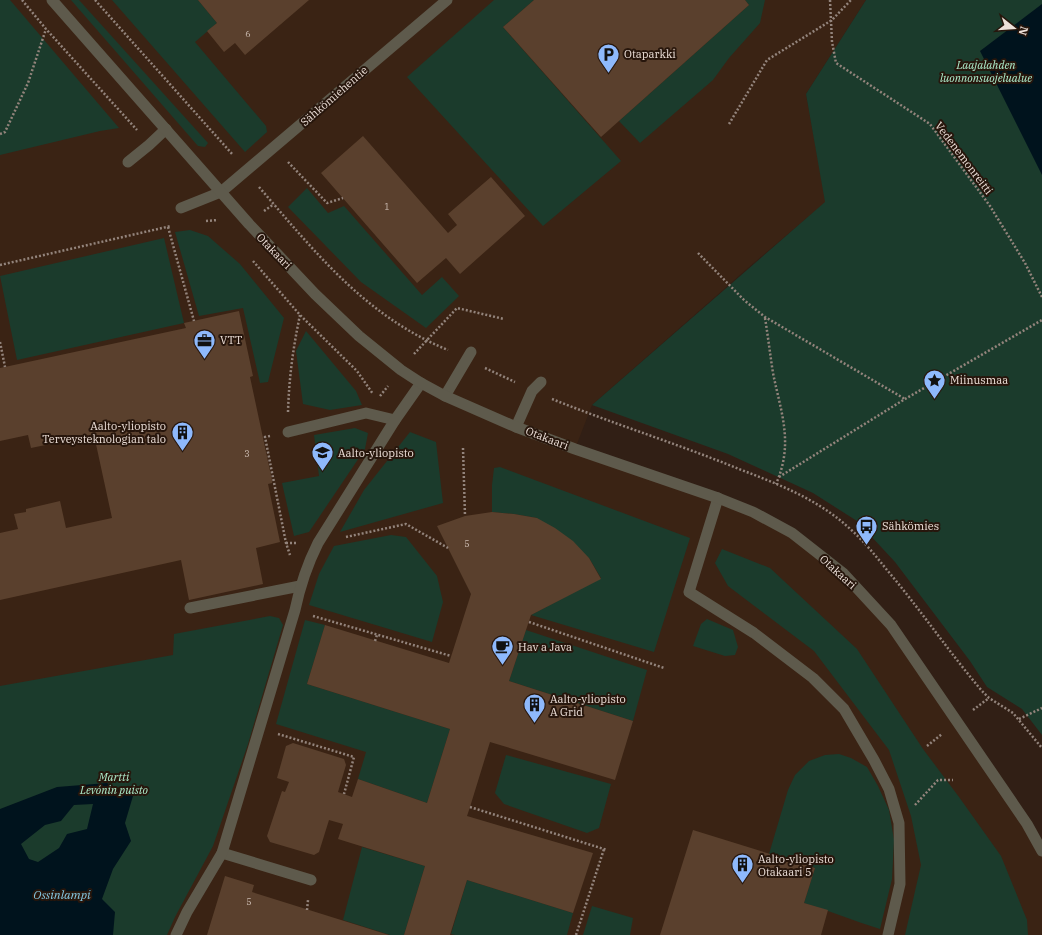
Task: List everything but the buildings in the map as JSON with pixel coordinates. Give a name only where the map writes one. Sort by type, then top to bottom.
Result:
[{"type":"street","name":"Otakaari","points":[[52,0],[249,224],[315,294],[359,336],[401,370],[420,383],[445,396],[516,426],[575,449],[718,498],[753,512],[792,533],[843,573],[891,625],[1027,824],[1042,851]]},
{"type":"street","name":"Sähkömiehentie","points":[[181,208],[221,192],[447,0]]},
{"type":"street","points":[[128,162],[166,129]]},
{"type":"street","points":[[445,396],[471,352]]},
{"type":"street","points":[[516,426],[532,391],[541,382]]},
{"type":"street","points":[[176,935],[186,912],[222,853],[308,563],[318,543],[420,383]]},
{"type":"street","points":[[288,432],[366,413],[395,420]]},
{"type":"street","points":[[718,498],[689,592],[760,637],[813,678],[844,708],[889,789],[899,823],[900,884],[888,935]]},
{"type":"street","points":[[190,608],[300,586]]},
{"type":"street","points":[[222,853],[311,880]]},
{"type":"path","points":[[22,0],[134,127]]},
{"type":"path","points":[[830,0],[832,20]]},
{"type":"path","points":[[729,124],[767,60],[832,20],[851,0]]},
{"type":"path","name":"Vedenemonreitti","points":[[832,20],[832,42],[836,63],[930,124],[990,206],[1025,263],[1042,297]]},
{"type":"path","points":[[0,134],[5,132],[28,83],[46,29]]},
{"type":"path","points":[[275,147],[327,203],[343,198]]},
{"type":"path","points":[[205,221],[218,220]]},
{"type":"path","points":[[0,265],[174,225]]},
{"type":"path","points":[[168,227],[194,321]]},
{"type":"path","points":[[698,253],[744,300],[765,317],[905,399]]},
{"type":"path","points":[[253,260],[300,315],[357,371],[377,400]]},
{"type":"path","points":[[366,413],[426,341],[457,308],[504,319]]},
{"type":"path","points":[[765,317],[774,374],[785,423],[784,462],[776,484]]},
{"type":"path","points":[[779,477],[905,399],[1042,320]]},
{"type":"path","points":[[0,342],[5,367]]},
{"type":"path","points":[[463,448],[465,516]]},
{"type":"path","points":[[286,543],[318,543],[406,524],[448,548]]},
{"type":"path","points":[[295,610],[451,656]]},
{"type":"path","points":[[529,622],[664,668]]},
{"type":"path","points":[[375,641],[377,635]]},
{"type":"path","points":[[1019,719],[1042,708]]},
{"type":"path","points":[[260,729],[354,757],[344,794]]},
{"type":"path","points":[[899,823],[938,780],[952,780]]},
{"type":"path","points":[[470,807],[606,849],[576,935]]},
{"type":"shaded area","name":"Aalto-yliopisto","points":[[0,0],[866,0],[806,94],[826,202],[749,267],[592,405],[575,449],[753,512],[843,573],[891,625],[1042,851],[1042,935],[0,935]]},
{"type":"green space","points":[[0,0],[10,0],[119,128],[100,131],[0,155]]},
{"type":"green space","points":[[71,0],[79,0],[208,143],[205,147],[198,146]]},
{"type":"green space","points":[[112,0],[198,0],[217,23],[195,42],[266,126],[267,132],[245,152]]},
{"type":"green space","points":[[494,0],[534,0],[503,27],[621,161],[543,226],[407,77]]},
{"type":"green space","points":[[745,0],[765,0],[760,23],[729,58],[713,80],[640,143],[619,121],[749,5]]},
{"type":"green space","name":"Laajalahden luonnonsuojelualue","points":[[866,0],[1042,0],[1042,735],[1022,709],[987,687],[970,661],[895,562],[857,521],[813,493],[728,454],[592,405],[825,202],[806,94]]},
{"type":"green space","points":[[307,188],[328,213],[344,206],[422,295],[442,277],[459,296],[426,328],[361,282],[288,207]]},
{"type":"green space","points":[[190,230],[208,236],[240,264],[284,318],[268,382],[260,383],[243,308],[199,316],[175,232]]},
{"type":"green space","points":[[164,238],[184,323],[17,360],[0,276]]},
{"type":"green space","points":[[306,331],[356,391],[362,405],[330,410],[303,404],[296,351]]},
{"type":"green space","points":[[355,428],[368,433],[365,449],[309,532],[294,536],[282,483],[319,476],[314,435]]},
{"type":"green space","points":[[410,432],[436,442],[443,503],[340,532],[364,490]]},
{"type":"green space","points":[[500,467],[690,538],[654,652],[531,615],[601,578],[589,558],[537,518],[492,512],[492,485],[494,468]]},
{"type":"green space","points":[[391,535],[406,537],[437,576],[443,602],[432,642],[309,605],[319,574],[334,546]]},
{"type":"green space","points":[[722,549],[770,568],[857,649],[923,749],[1001,856],[1027,920],[1028,935],[905,935],[921,865],[911,816],[889,750],[814,651],[728,586],[715,563]]},
{"type":"green space","name":"Martti Levónin puisto","points":[[270,616],[279,618],[283,625],[248,744],[213,846],[167,935],[0,935],[0,686],[173,655],[174,634]]},
{"type":"green space","points":[[707,619],[733,630],[738,647],[735,655],[725,656],[693,646],[701,624]]},
{"type":"green space","points":[[305,620],[325,625],[307,684],[450,729],[427,803],[358,779],[366,752],[276,724]]},
{"type":"green space","points":[[526,630],[647,670],[633,721],[509,681]]},
{"type":"green space","points":[[839,754],[851,758],[867,767],[889,810],[894,840],[892,879],[880,929],[804,903],[815,868],[769,854],[788,790],[795,775],[809,761],[825,755]]},
{"type":"green space","points":[[506,755],[611,784],[599,828],[587,833],[504,804],[495,793]]},
{"type":"green space","points":[[362,847],[425,866],[404,935],[390,935],[343,920]]},
{"type":"green space","points":[[467,880],[573,913],[567,935],[451,934]]},
{"type":"green space","points":[[592,906],[633,918],[630,935],[583,935]]},
{"type":"water","points":[[1042,4],[1042,175],[980,51]]},
{"type":"water","name":"Ossinlampi","points":[[107,783],[133,796],[125,823],[131,841],[113,869],[102,899],[115,912],[113,935],[0,935],[0,809],[57,787]],"holes":[[[93,804],[87,829],[67,834],[59,848],[38,862],[29,859],[21,844],[45,825],[61,821],[74,805]]]},
{"type":"place","name":"Otaparkki","points":[[608,74]]},
{"type":"place","name":"VTT","points":[[205,360]]},
{"type":"place","name":"Miinusmaa","points":[[935,400]]},
{"type":"place","name":"Aalto-yliopisto Terveysteknologian talo","points":[[182,452]]},
{"type":"place","name":"Aalto-yliopisto","points":[[323,472]]},
{"type":"place","name":"Sähkömies","points":[[867,546]]},
{"type":"place","name":"Hav a Java","points":[[503,666]]},
{"type":"place","name":"Aalto-yliopisto A Grid","points":[[534,724]]},
{"type":"place","name":"Aalto-yliopisto Otakaari 5","points":[[742,884]]}]
